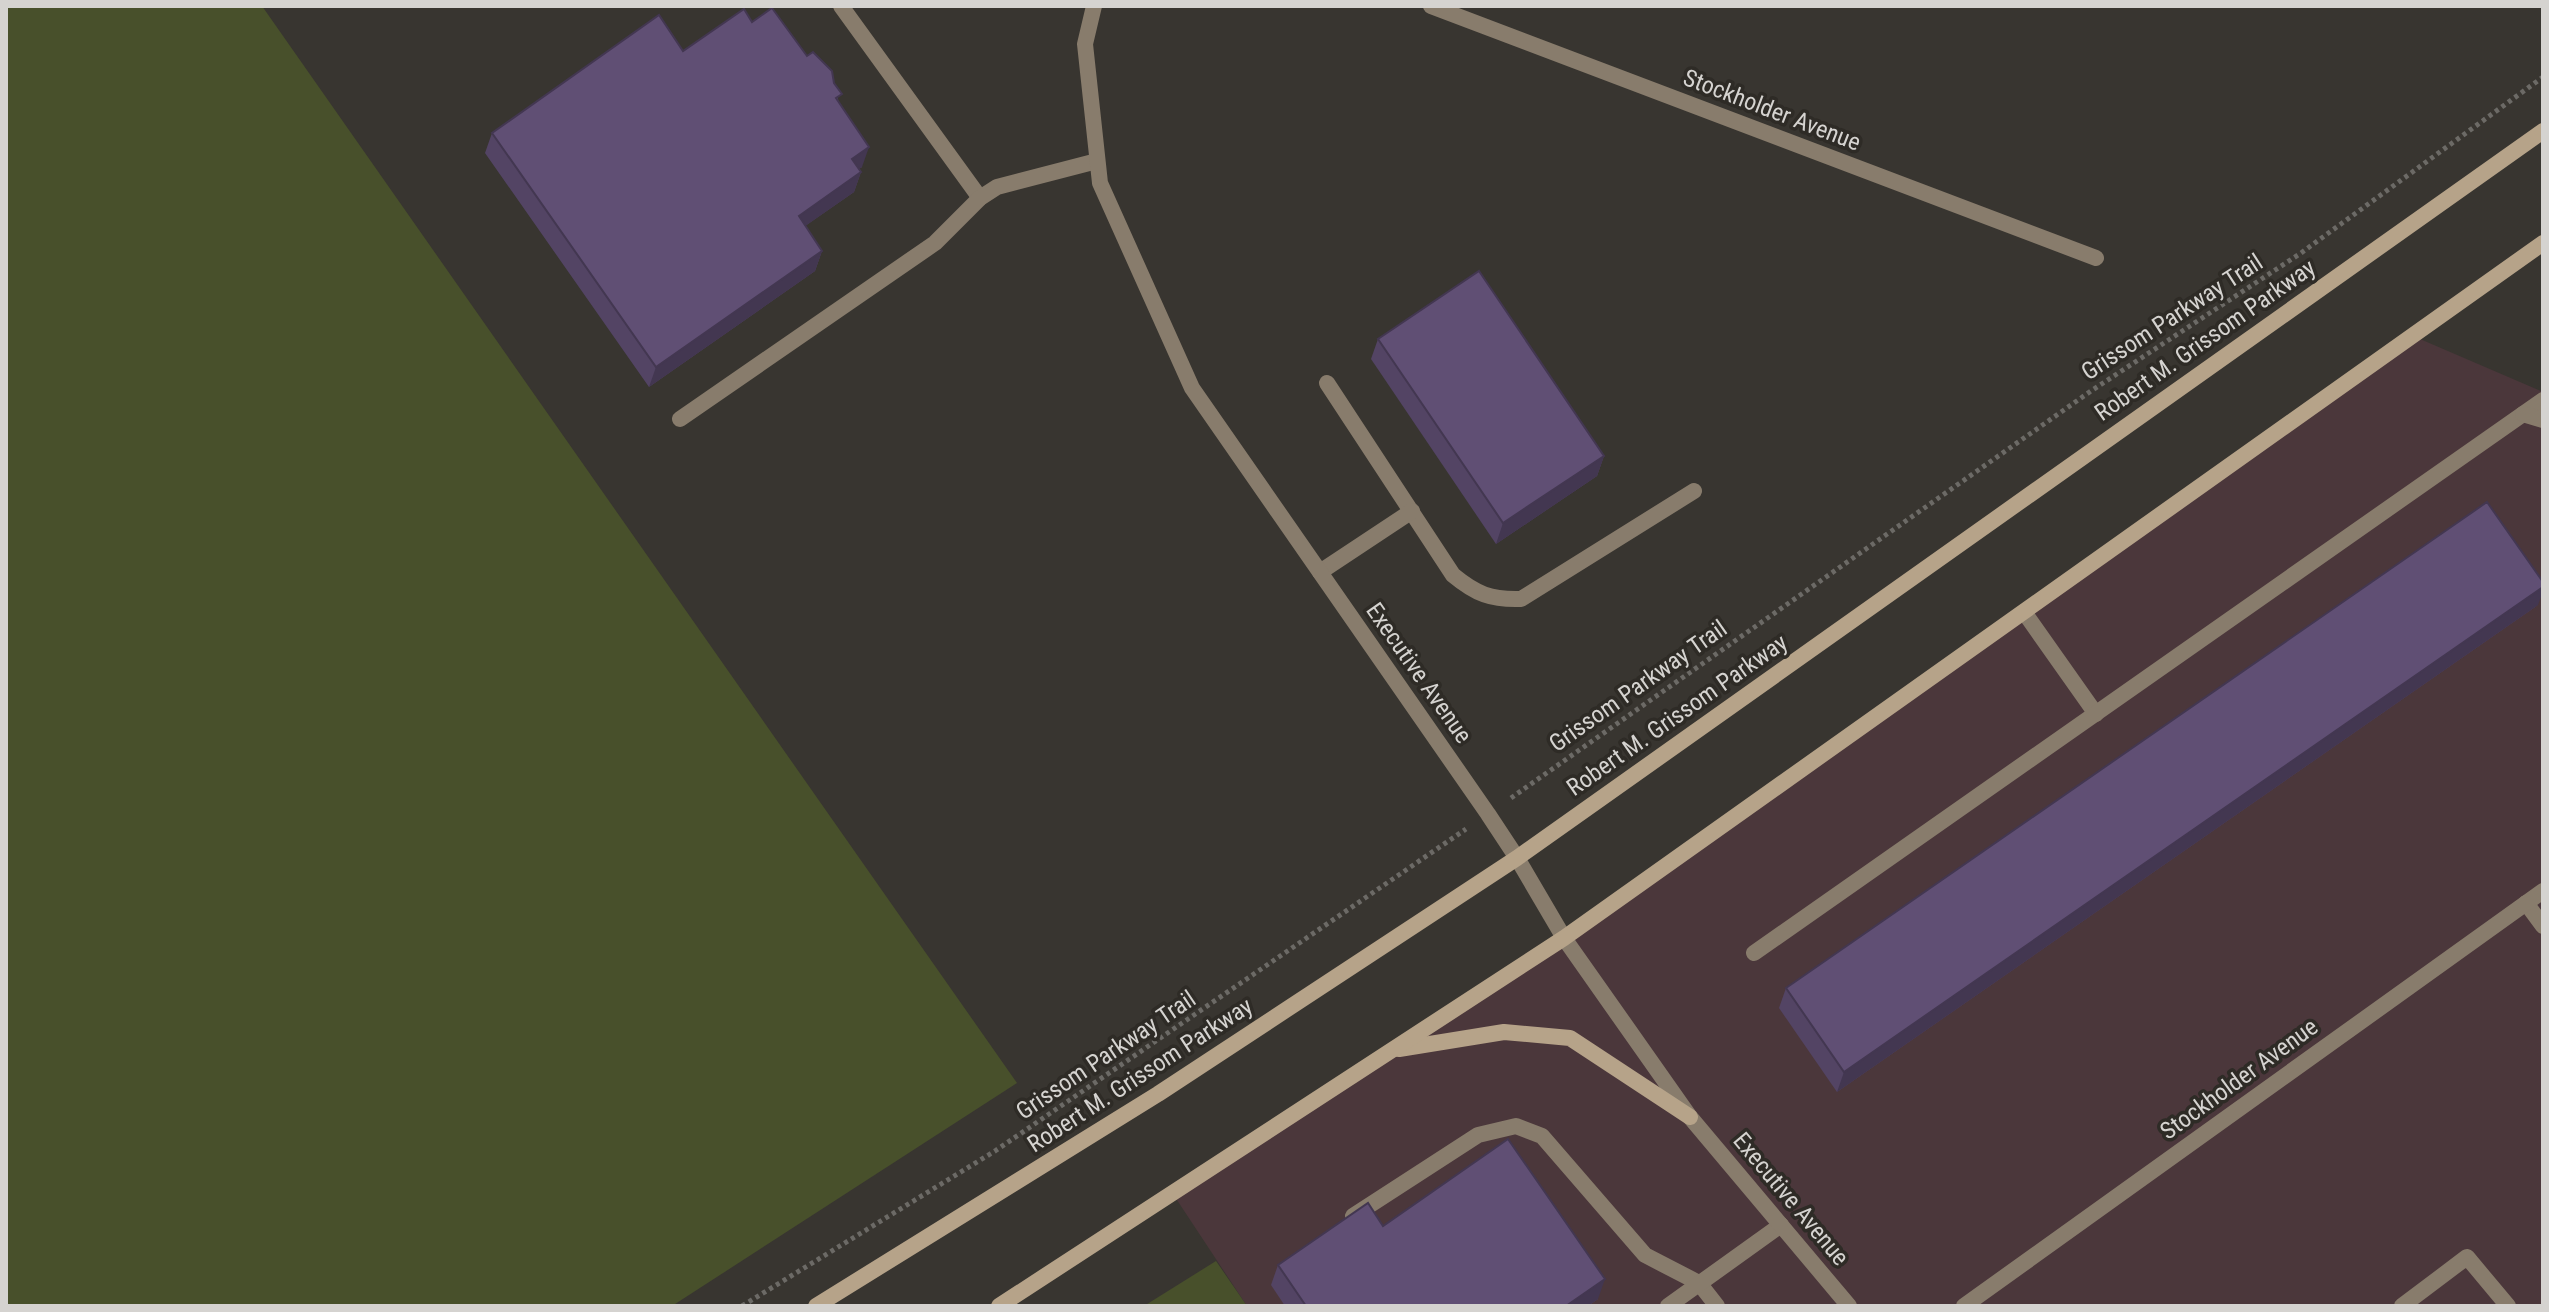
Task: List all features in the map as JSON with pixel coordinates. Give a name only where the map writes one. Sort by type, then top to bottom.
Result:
[{"type":"main road","name":"Robert M. Grissom Parkway","points":[[816,1306],[1158,1094],[1517,858],[2543,131]]},
{"type":"main road","points":[[999,1306],[1564,938],[2543,243]]},
{"type":"main road","points":[[1394,1050],[1504,1032],[1570,1038],[1690,1117]]},
{"type":"street","points":[[841,6],[980,198]]},
{"type":"street","name":"Executive Avenue","points":[[1094,6],[1085,44],[1100,183],[1192,388],[1488,814],[1564,938],[1690,1117],[1849,1306]]},
{"type":"street","name":"Stockholder Avenue","points":[[1431,6],[2096,258]]},
{"type":"street","points":[[680,419],[935,243],[980,198],[997,187],[1097,161]]},
{"type":"street","points":[[1327,383],[1453,575],[1472,591],[1500,600],[1521,599],[1694,491]]},
{"type":"street","points":[[1754,953],[2543,400]]},
{"type":"street","points":[[2523,414],[2543,420]]},
{"type":"street","points":[[1320,572],[1412,511]]},
{"type":"street","points":[[2024,612],[2096,714]]},
{"type":"street","name":"Stockholder Avenue","points":[[1964,1306],[2543,891]]},
{"type":"street","points":[[2526,903],[2543,926]]},
{"type":"street","points":[[1338,1226],[1478,1135],[1516,1126],[1542,1136],[1645,1255],[1699,1283],[1717,1306]]},
{"type":"street","points":[[1668,1306],[1781,1225]]},
{"type":"street","points":[[2402,1306],[2467,1257],[2508,1306]]},
{"type":"path","name":"Grissom Parkway Trail","points":[[742,1306],[995,1151],[1277,960],[2091,391],[2301,253],[2543,77]]},
{"type":"shaded area","points":[[2413,336],[2543,392],[2543,1306],[1247,1306],[1173,1194],[1564,938]]},
{"type":"green space","points":[[6,6],[262,6],[1017,1083],[672,1306],[6,1306]]},
{"type":"green space","points":[[1216,1261],[1247,1306],[1144,1306]]},
{"type":"building","points":[[772,8],[807,56],[813,52],[832,71],[834,83],[842,94],[836,98],[869,147],[852,159],[861,172],[799,216],[822,251],[656,367],[492,133],[659,15],[683,51],[744,9],[752,22]]},
{"type":"building","points":[[1479,271],[1604,456],[1503,523],[1378,339]]},
{"type":"building","points":[[2487,502],[2543,582],[2543,587],[1844,1072],[1786,988]]},
{"type":"building","points":[[1508,1139],[1605,1279],[1566,1306],[1306,1306],[1278,1265],[1368,1203],[1383,1226]]}]
